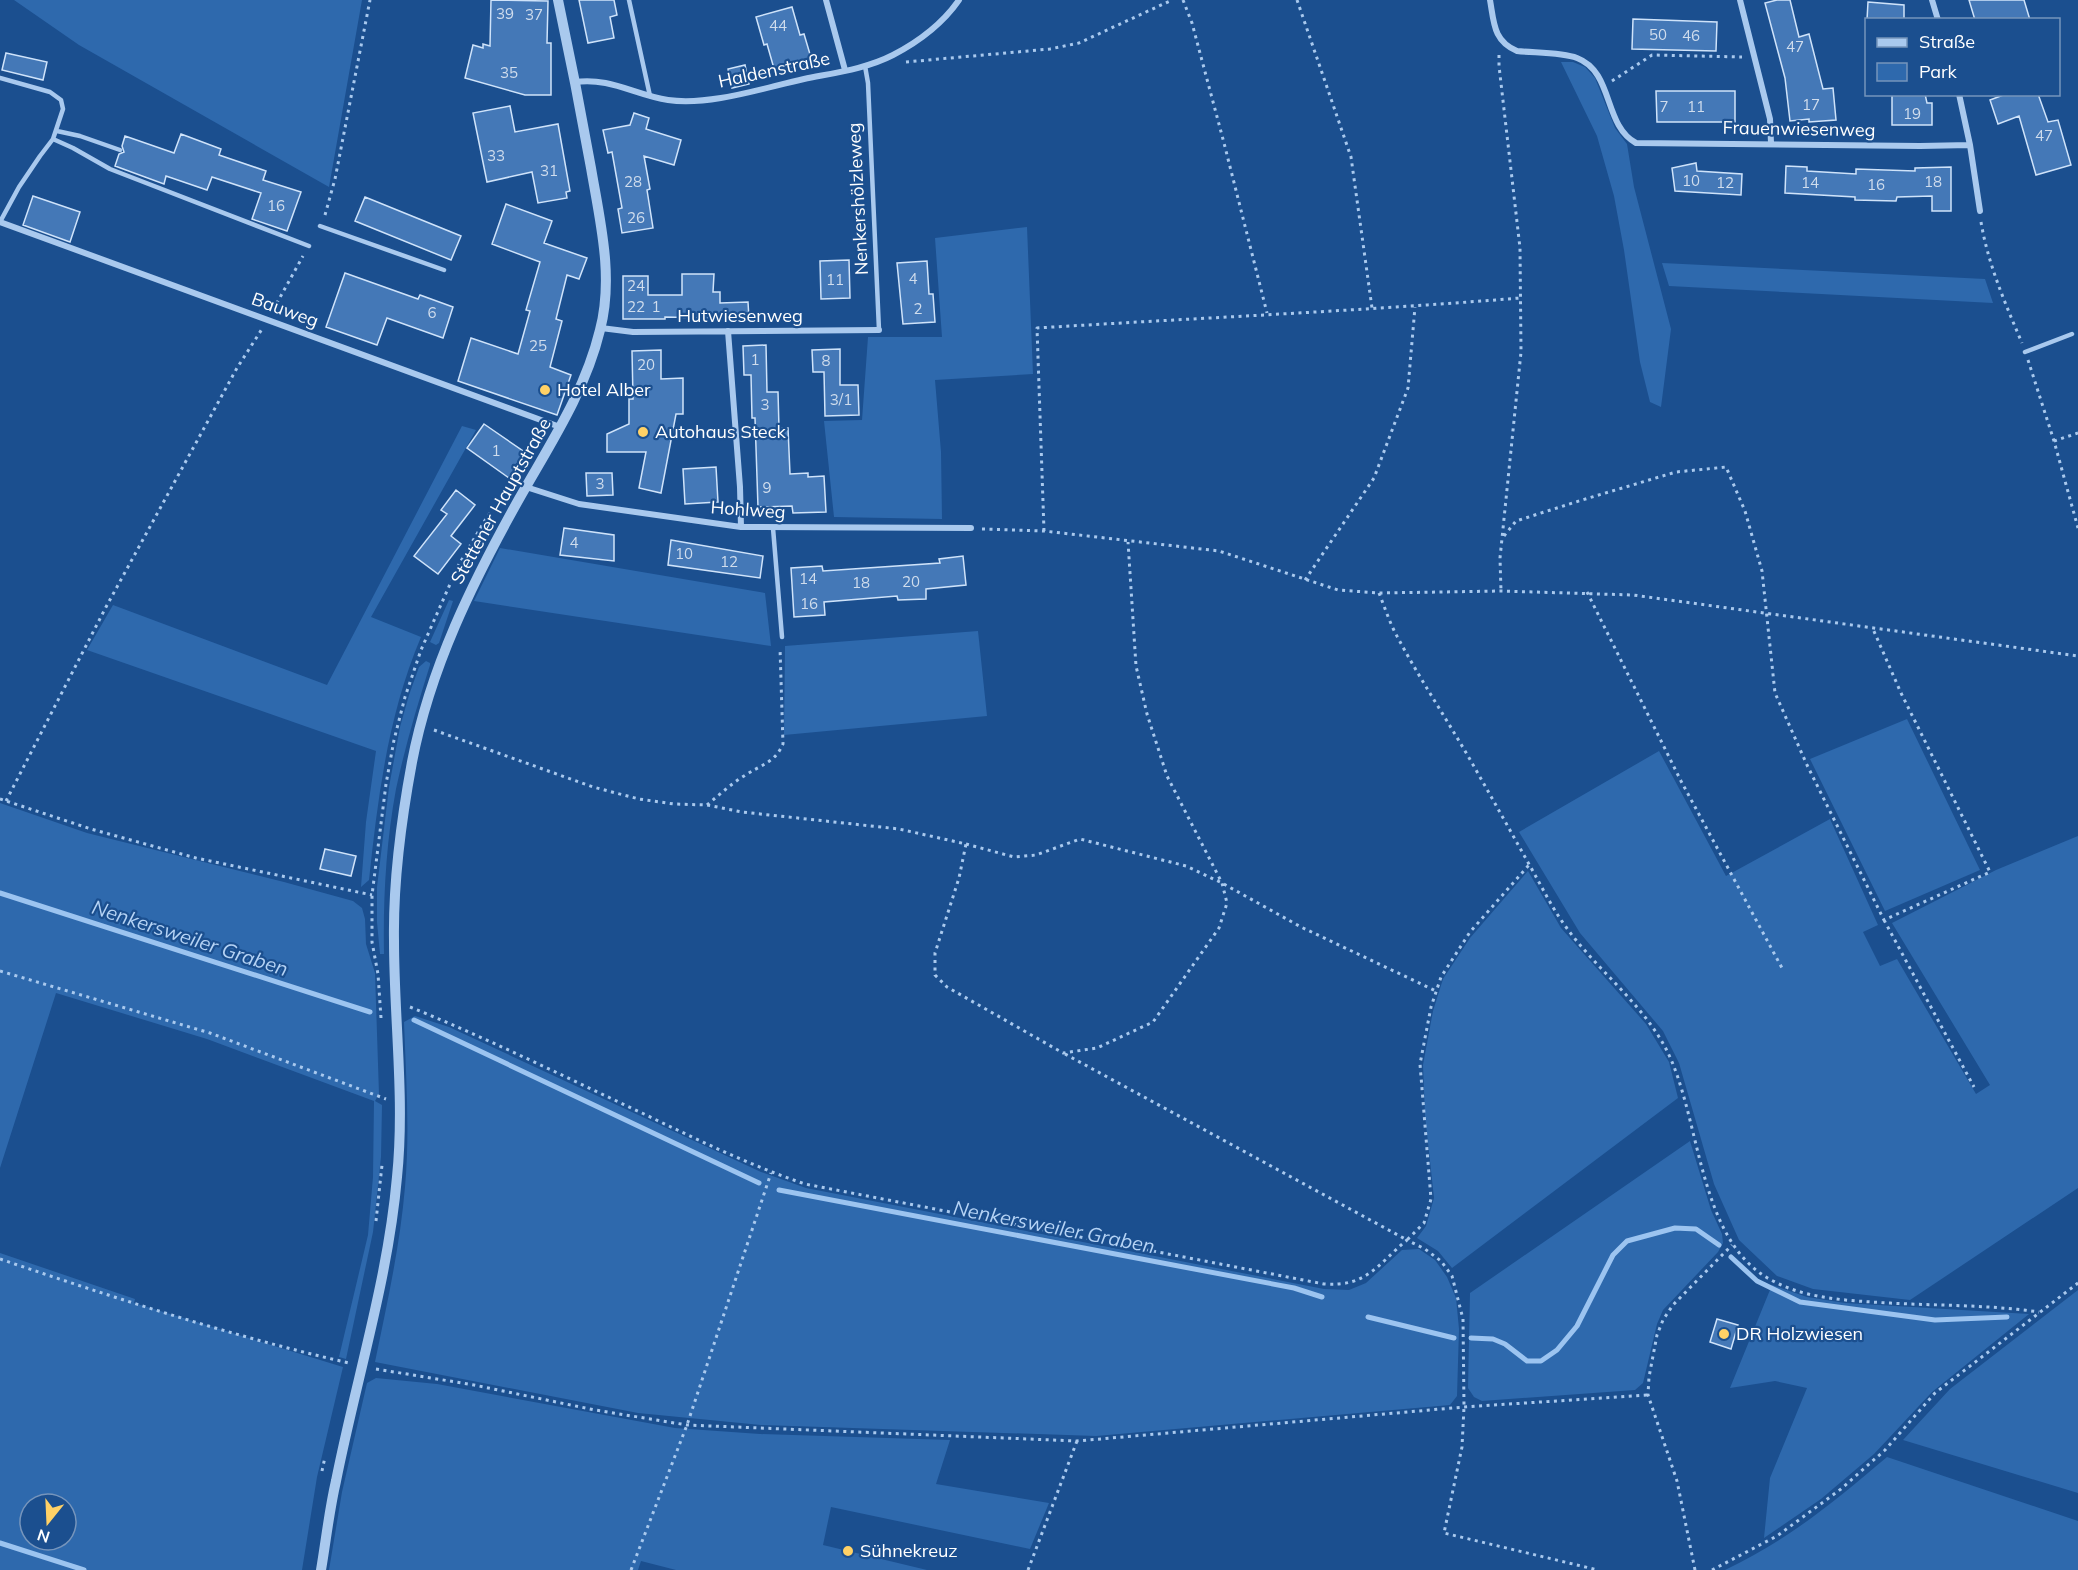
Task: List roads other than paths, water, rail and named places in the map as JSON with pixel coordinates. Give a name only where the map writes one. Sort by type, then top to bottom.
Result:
[{"type":"street","name":"Stettener Hauptstraße","points":[[321,1570],[335,1484],[385,1265],[395,1204],[399,1104],[394,942],[395,883],[401,822],[413,757],[444,652],[472,586],[583,384],[601,328],[606,294],[604,242],[558,0]]},
{"type":"street","points":[[826,0],[845,70]]},
{"type":"street","name":"Haldenstraße","points":[[575,82],[600,81],[670,100],[717,98],[865,66],[891,57],[938,24],[959,0]]},
{"type":"street","name":"Frauenwiesenweg","points":[[1490,0],[1500,41],[1517,51],[1575,57],[1588,64],[1598,74],[1612,112],[1629,139],[1636,142],[1971,145]]},
{"type":"street","points":[[1740,0],[1770,119],[1771,143]]},
{"type":"street","points":[[1932,0],[1937,18]]},
{"type":"street","points":[[1959,96],[1971,145],[1980,211]]},
{"type":"street","name":"Bauweg","points":[[0,222],[166,285],[267,319],[560,427]]},
{"type":"street","name":"Hutwiesenweg","points":[[601,328],[633,332],[879,330]]},
{"type":"street","points":[[728,331],[741,527]]},
{"type":"street","name":"Hohlweg","points":[[526,487],[579,504],[741,527],[971,528]]},
{"type":"lane","points":[[629,0],[650,96]]},
{"type":"lane","name":"Nenkershölzleweg","points":[[865,66],[868,83],[879,330]]},
{"type":"lane","points":[[0,78],[50,92],[61,100],[63,109],[53,139],[24,179],[0,222]]},
{"type":"lane","points":[[57,131],[80,136],[120,150]]},
{"type":"lane","points":[[53,139],[110,170],[309,246]]},
{"type":"lane","points":[[320,226],[444,270]]},
{"type":"lane","points":[[2025,352],[2072,334]]},
{"type":"lane","points":[[773,528],[782,637]]},
{"type":"waterway","name":"Nenkersweiler Graben","points":[[0,893],[370,1012]]},
{"type":"waterway","name":"Nenkersweiler Graben","points":[[414,1020],[759,1183]]},
{"type":"waterway","name":"Nenkersweiler Graben","points":[[779,1190],[1294,1288],[1322,1297]]},
{"type":"waterway","name":"Nenkersweiler Graben","points":[[1471,1338],[1493,1339],[1505,1344],[1527,1361],[1541,1361],[1557,1350],[1577,1326],[1613,1255],[1627,1241],[1675,1228],[1696,1229],[1719,1245]]},
{"type":"waterway","name":"Nenkersweiler Graben","points":[[1731,1257],[1757,1281],[1800,1302],[1935,1320],[2007,1317]]},
{"type":"waterway","name":"Nenkersweiler Graben","points":[[1368,1317],[1454,1338]]},
{"type":"waterway","points":[[0,1543],[84,1570]]},
{"type":"place","name":"Hotel Alber","points":[[545,390]]},
{"type":"place","name":"Autohaus Steck","points":[[643,432]]},
{"type":"place","name":"DR Holzwiesen","points":[[1724,1334]]},
{"type":"place","name":"Sühnekreuz","points":[[848,1551]]}]
